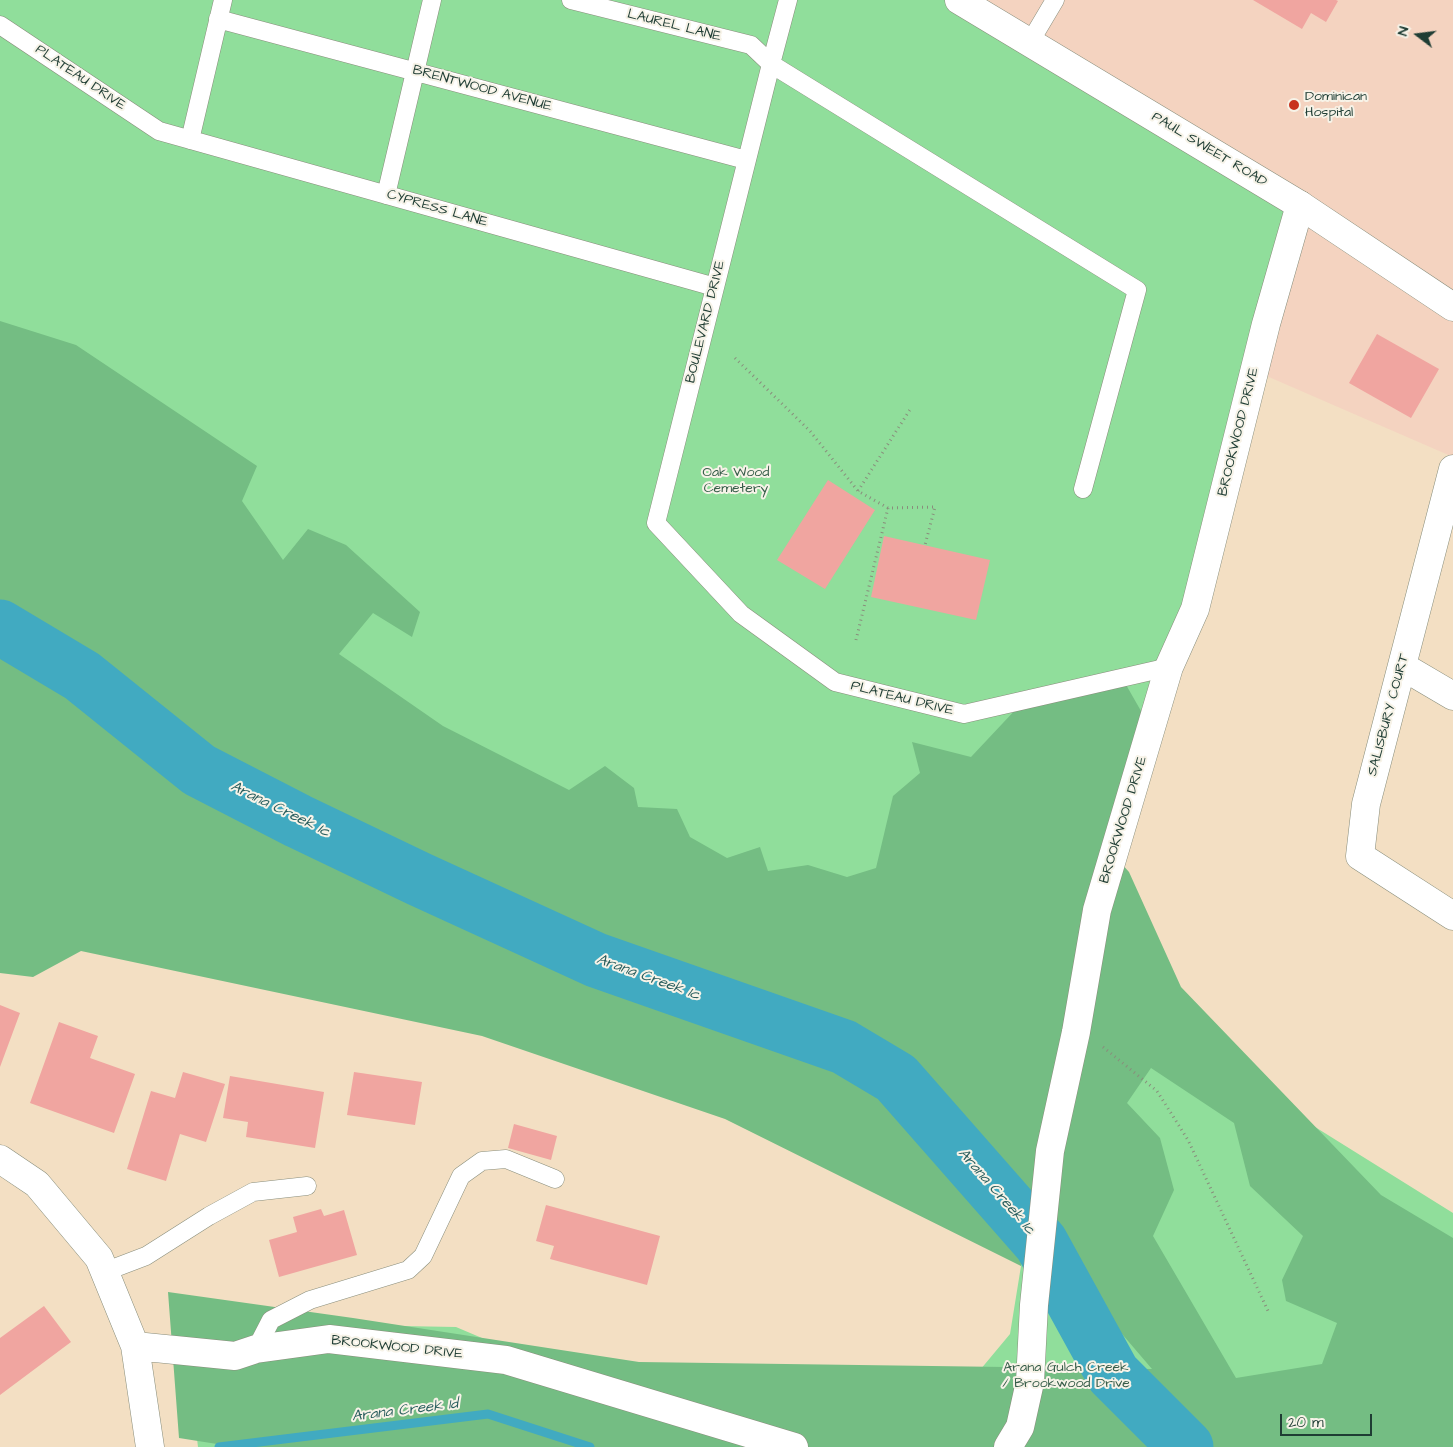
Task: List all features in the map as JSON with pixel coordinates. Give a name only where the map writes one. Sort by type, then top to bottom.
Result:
[{"type":"street","name":"PAUL SWEET ROAD","points":[[959,0],[1300,204],[1453,308]]},
{"type":"street","name":"BROOKWOOD DRIVE","points":[[1008,1447],[1020,1427],[1030,1382],[1034,1305],[1050,1151],[1076,1032],[1097,910],[1170,667],[1195,609],[1266,324],[1300,204]]},
{"type":"street","name":"SALISBURY COURT","points":[[1453,469],[1366,804],[1360,856],[1453,916]]},
{"type":"street","points":[[1402,666],[1453,696]]},
{"type":"street","points":[[0,1160],[37,1184],[98,1258],[135,1346],[150,1447]]},
{"type":"street","name":"BROOKWOOD DRIVE","points":[[135,1346],[236,1356],[256,1349],[329,1339],[506,1360],[794,1447]]},
{"type":"lane","points":[[190,140],[223,0]]},
{"type":"lane","points":[[386,195],[432,0]]},
{"type":"lane","name":"LAUREL LANE","points":[[570,0],[751,45],[771,64],[1137,290],[1083,490]]},
{"type":"lane","name":"BOULEVARD DRIVE","points":[[741,614],[656,523],[746,160],[788,0]]},
{"type":"lane","points":[[1030,42],[1055,0]]},
{"type":"lane","name":"BRENTWOOD AVENUE","points":[[218,20],[746,160]]},
{"type":"lane","name":"PLATEAU DRIVE","points":[[0,25],[159,132]]},
{"type":"lane","name":"CYPRESS LANE","points":[[159,132],[715,287]]},
{"type":"lane","name":"PLATEAU DRIVE","points":[[741,614],[835,682],[964,714],[1170,667]]},
{"type":"lane","points":[[256,1349],[271,1320],[310,1300],[408,1270],[423,1256],[461,1176],[482,1161],[506,1159],[555,1179]]},
{"type":"lane","points":[[104,1272],[146,1256],[209,1216],[253,1192],[307,1186]]},
{"type":"path","points":[[735,358],[810,431],[858,492],[888,508],[935,508],[925,546]]},
{"type":"path","points":[[858,492],[911,408]]},
{"type":"path","points":[[856,640],[888,508]]},
{"type":"path","points":[[1076,1032],[1091,1038],[1157,1091],[1188,1140],[1269,1313]]},
{"type":"shaded area","points":[[968,0],[1453,0],[1453,457],[1262,374]]},
{"type":"green space","name":"Oak Wood Cemetery","points":[[0,0],[968,0],[1303,210],[1151,734],[1097,991],[1453,1213],[1453,1447],[198,1447],[183,1322],[456,1327],[685,1424],[980,1370],[1010,1334],[1021,1266],[773,1012],[0,533]]},
{"type":"green space","name":"Arana Gulch Creek / Brookwood Drive","points":[[0,321],[76,345],[257,466],[242,501],[283,560],[308,529],[346,545],[420,612],[412,637],[373,613],[339,654],[443,726],[569,790],[605,766],[634,788],[638,807],[677,809],[690,837],[727,858],[760,847],[768,871],[808,865],[847,877],[876,868],[893,796],[920,773],[912,742],[971,757],[1018,707],[1125,683],[1145,718],[1103,843],[1129,872],[1181,987],[1381,1195],[1453,1238],[1453,1447],[236,1447],[179,1438],[168,1292],[639,1362],[1152,1369],[1028,1224],[1021,1266],[725,1119],[482,1036],[81,951],[33,977],[0,973]],"holes":[[[1151,1068],[1234,1123],[1250,1186],[1303,1236],[1282,1280],[1286,1301],[1337,1323],[1322,1364],[1236,1378],[1153,1236],[1174,1190],[1160,1138],[1127,1103]]]},
{"type":"building","points":[[1253,0],[1338,1],[1326,22],[1311,13],[1302,29]]},
{"type":"building","points":[[1377,334],[1439,369],[1411,418],[1349,383]]},
{"type":"building","points":[[828,480],[875,510],[825,589],[777,560]]},
{"type":"building","points":[[884,536],[990,560],[976,620],[871,597]]},
{"type":"building","points":[[0,1005],[20,1013],[0,1067]]},
{"type":"building","points":[[59,1022],[98,1036],[90,1058],[135,1074],[114,1133],[30,1103]]},
{"type":"building","points":[[183,1072],[225,1084],[206,1142],[180,1134],[166,1181],[127,1169],[151,1091],[175,1098]]},
{"type":"building","points":[[354,1072],[422,1082],[415,1125],[347,1115]]},
{"type":"building","points":[[230,1076],[324,1092],[315,1148],[246,1137],[248,1122],[223,1118]]},
{"type":"building","points":[[514,1124],[557,1136],[551,1160],[508,1148]]},
{"type":"building","points":[[546,1205],[660,1236],[647,1285],[550,1259],[554,1246],[536,1241]]},
{"type":"building","points":[[321,1209],[324,1216],[344,1210],[357,1255],[279,1277],[269,1240],[297,1232],[293,1217]]},
{"type":"building","points":[[44,1306],[71,1342],[0,1395],[0,1338]]},
{"type":"waterway","name":"Arana Creek 1c","points":[[0,627],[82,676],[199,770],[298,821],[596,960],[844,1047],[896,1078],[1041,1243],[1113,1374],[1186,1447]]},
{"type":"waterway","name":"Arana Creek 1d","points":[[219,1447],[488,1414],[590,1447]]},
{"type":"place","name":"Dominican Hospital","points":[[1294,105]]}]
